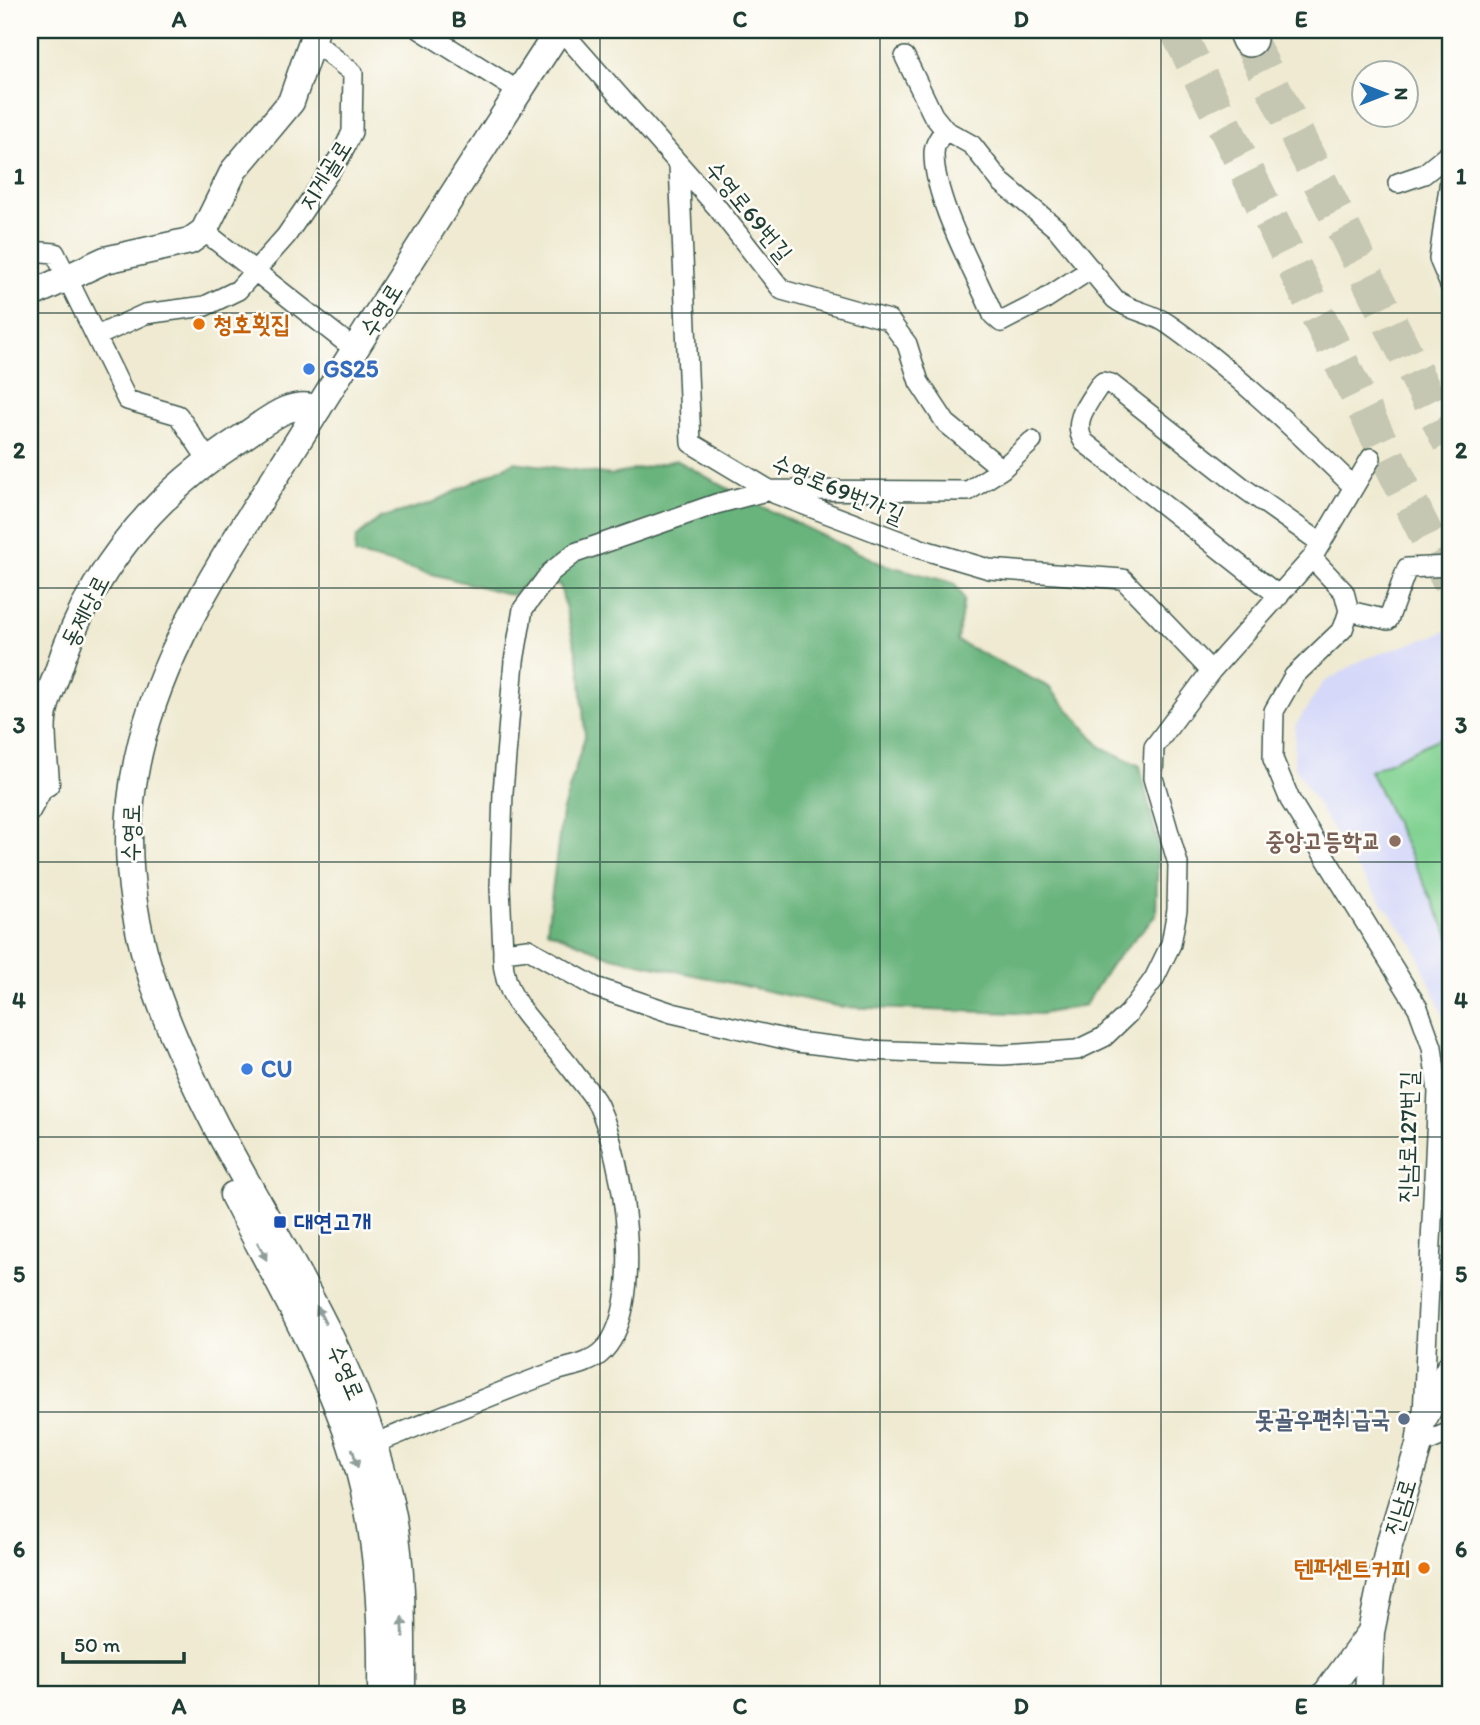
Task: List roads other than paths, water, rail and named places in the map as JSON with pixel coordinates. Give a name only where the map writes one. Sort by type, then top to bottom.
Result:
[{"type":"main road","name":"수영로","points":[[401,1691],[402,1618],[395,1533],[391,1506],[374,1444],[321,1314],[258,1206],[164,1017],[146,969],[130,886],[131,799],[143,734],[156,695],[190,620],[311,407],[344,341],[542,30]]},
{"type":"main road","name":"수영로","points":[[401,1691],[382,1649],[370,1522],[354,1453],[305,1335],[207,1144],[140,1001],[127,959],[113,873],[114,807],[120,763],[140,691],[195,579],[560,30]]},
{"type":"main road","name":"지게골로","points":[[204,231],[234,170],[291,102],[314,35]]},
{"type":"main road","points":[[30,295],[105,260],[190,241],[204,231]]},
{"type":"main road","name":"동제당로","points":[[35,777],[43,718],[68,637],[95,582],[144,519],[208,460],[288,408],[311,407]]},
{"type":"main road","name":"진남로","points":[[1368,1695],[1371,1632],[1389,1545],[1421,1433],[1450,1367]]},
{"type":"main road","points":[[1325,1695],[1371,1632]]},
{"type":"street","points":[[421,30],[507,84]]},
{"type":"street","name":"수영로69번길","points":[[560,30],[679,164],[782,290],[889,320],[907,344],[919,382],[946,423],[1002,469]]},
{"type":"street","name":"지게골로","points":[[97,336],[145,314],[205,306],[238,290],[286,236],[341,155],[352,132],[354,73],[314,35]]},
{"type":"street","points":[[905,57],[933,114],[945,130],[972,145],[1001,182],[1057,229],[1125,307],[1151,313],[1216,361],[1354,488]]},
{"type":"street","points":[[945,130],[936,142],[934,154],[948,214],[993,314],[1001,322],[1042,301],[1091,269]]},
{"type":"street","points":[[1398,183],[1424,174],[1450,153]]},
{"type":"street","name":"수영로69번가길","points":[[679,164],[691,443],[770,490],[875,533],[989,569],[1123,579],[1211,671]]},
{"type":"street","points":[[1450,180],[1439,259],[1450,285]]},
{"type":"street","points":[[204,231],[255,272]]},
{"type":"street","points":[[30,251],[55,253],[127,400],[178,415],[208,460]]},
{"type":"street","name":"수영로","points":[[255,272],[344,341]]},
{"type":"street","points":[[1279,596],[1084,442],[1078,433],[1079,424],[1103,382],[1111,384],[1260,501],[1317,550],[1344,592],[1349,611],[1388,620],[1407,568],[1450,566]]},
{"type":"street","points":[[374,1444],[554,1371],[586,1363],[601,1353],[615,1334],[623,1305],[628,1273],[626,1225],[616,1156],[597,1104],[566,1061],[520,1009],[506,985],[502,970],[500,887],[503,792],[514,661],[523,609],[551,572],[575,554],[716,504],[770,490],[968,491],[1002,469],[1032,441]]},
{"type":"street","points":[[503,952],[528,949],[595,987],[672,1013],[797,1042],[865,1050],[1003,1055],[1077,1050],[1104,1037],[1129,1013],[1154,979],[1171,944],[1177,910],[1178,864],[1153,778],[1154,747],[1211,671],[1317,550],[1371,458]]},
{"type":"street","name":"진남로127번길","points":[[1349,611],[1343,629],[1294,676],[1274,711],[1273,759],[1290,800],[1418,1008],[1444,1088],[1421,1433]]},
{"type":"street","points":[[30,812],[35,777]]},
{"type":"street","name":"진남로","points":[[1421,1433],[1450,1432]]},
{"type":"tunnel","points":[[1177,30],[1450,583]]},
{"type":"tunnel","points":[[1249,39],[1450,443]]},
{"type":"place","name":"청호횟집","points":[[199,324]]},
{"type":"place","name":"GS25","points":[[309,369]]},
{"type":"place","name":"중앙고등학교","points":[[1395,841]]},
{"type":"place","name":"CU","points":[[247,1069]]},
{"type":"place","name":"대연고개","points":[[280,1222]]},
{"type":"place","name":"못골우편취급국","points":[[1404,1419]]},
{"type":"place","name":"텐퍼센트커피","points":[[1424,1568]]}]
